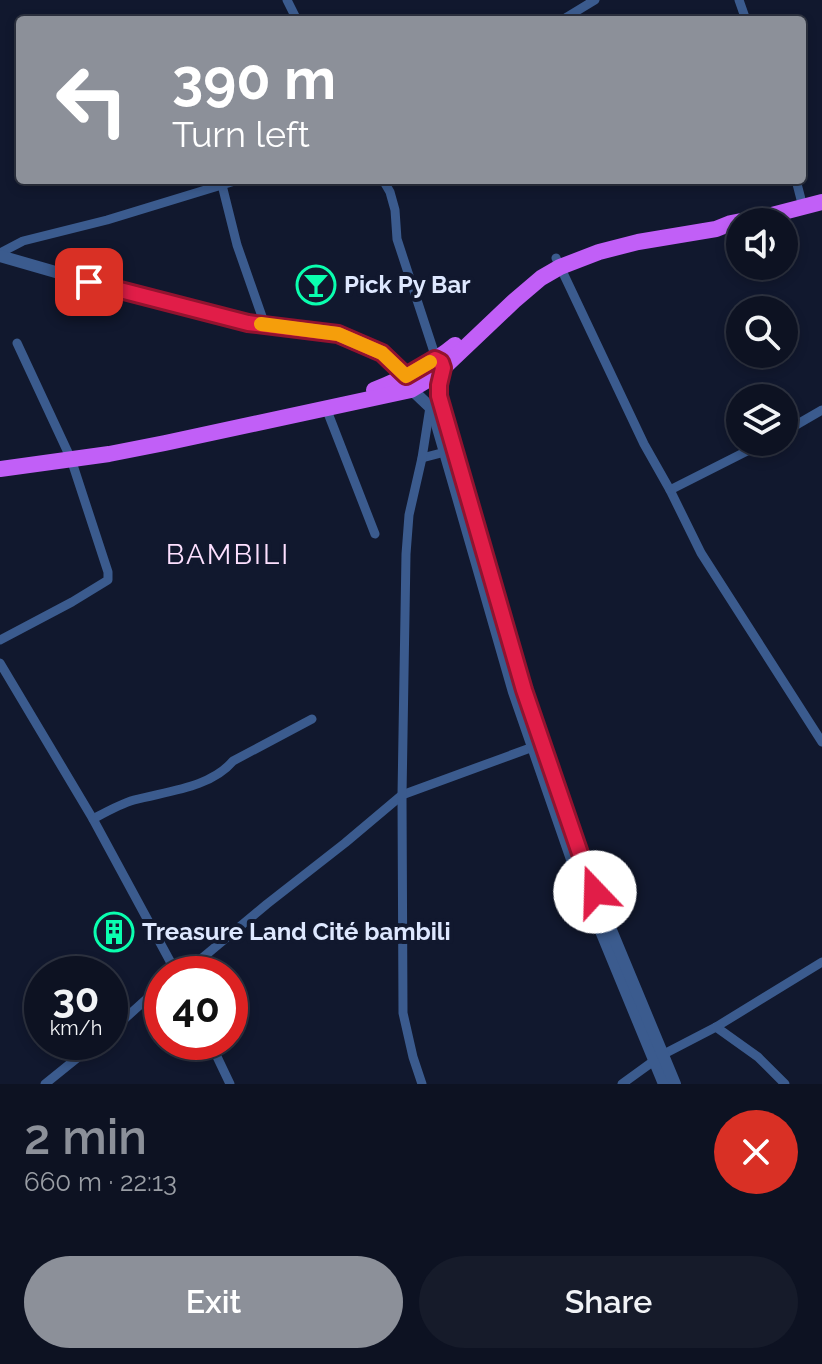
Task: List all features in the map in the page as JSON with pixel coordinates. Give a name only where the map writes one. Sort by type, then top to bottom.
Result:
[{"type":"highway","points":[[0,469],[165,443],[332,406],[409,383],[428,382],[438,362],[558,263],[638,242],[716,229],[822,202]]},
{"type":"street","points":[[569,16],[595,0]]},
{"type":"street","points":[[0,254],[23,241],[107,220],[225,184]]},
{"type":"street","points":[[385,184],[395,210],[397,239],[438,362],[439,396],[524,690],[584,865],[658,1058],[664,1084]]},
{"type":"street","points":[[797,184],[803,207]]},
{"type":"street","points":[[222,185],[237,245],[265,325]]},
{"type":"street","points":[[0,254],[248,323],[338,334],[382,353],[430,407],[514,692],[575,868],[658,1058],[675,1084]]},
{"type":"street","points":[[558,263],[644,444],[701,553],[822,742]]},
{"type":"street","points":[[0,640],[108,580],[71,459],[17,343]]},
{"type":"street","points":[[332,406],[375,534]]},
{"type":"street","points":[[422,1084],[403,1013],[402,795],[406,554],[409,515],[430,407]]},
{"type":"street","points":[[798,424],[822,410]]},
{"type":"street","points":[[422,458],[445,452]]},
{"type":"street","points":[[670,490],[737,456]]},
{"type":"street","points":[[0,663],[93,819],[168,956]]},
{"type":"street","points":[[93,819],[129,801],[212,778],[225,771],[233,761],[312,719]]},
{"type":"street","points":[[199,956],[402,795],[533,747]]},
{"type":"street","points":[[622,1084],[658,1058],[716,1027],[822,962]]},
{"type":"street","points":[[128,1016],[144,1001]]},
{"type":"street","points":[[716,1027],[758,1057],[785,1084]]},
{"type":"street","points":[[45,1084],[75,1060]]},
{"type":"street","points":[[219,1060],[230,1084]]},
{"type":"slow traffic","points":[[261,324],[338,334],[382,353],[406,376],[430,362]]},
{"type":"place","name":"Pick Py Bar","points":[[316,285]]},
{"type":"place","name":"Treasure Land Cité bambili","points":[[114,932]]},
{"type":"district","name":"BAMBILI","points":[[228,554]]},
{"type":"route","points":[[89,282],[248,323],[338,334],[382,353],[406,376],[435,359],[441,362],[439,396],[444,417],[524,690],[595,892]]}]
